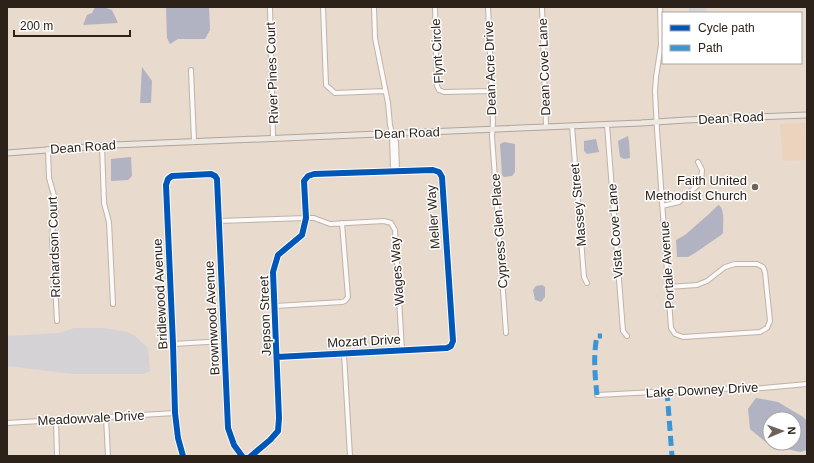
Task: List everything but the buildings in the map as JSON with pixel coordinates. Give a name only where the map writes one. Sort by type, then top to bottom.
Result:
[{"type":"main road","name":"Dean Road","points":[[7,153],[102,145],[607,125],[807,114]]},
{"type":"street","name":"River Pines Court","points":[[270,7],[274,138]]},
{"type":"street","points":[[323,7],[326,85],[335,93],[385,91]]},
{"type":"street","points":[[374,7],[375,38],[390,125],[396,142],[395,171]]},
{"type":"street","name":"Flynt Circle","points":[[435,7],[437,86],[439,90],[444,92],[491,91]]},
{"type":"street","name":"Dean Acre Drive","points":[[488,7],[493,129]]},
{"type":"street","name":"Dean Cove Lane","points":[[542,7],[546,127]]},
{"type":"street","name":"Portale Avenue","points":[[660,7],[661,45],[655,91],[656,122],[662,206],[671,328],[675,334],[683,336],[760,332],[767,328],[770,321],[766,272],[763,267],[757,264],[735,264],[725,268],[707,281],[697,285],[668,287]]},
{"type":"street","points":[[191,70],[194,142]]},
{"type":"street","name":"Vista Cove Lane","points":[[607,125],[623,331],[627,336]]},
{"type":"street","name":"Massey Street","points":[[572,126],[584,277],[587,283]]},
{"type":"street","name":"Cypress Glen Place","points":[[493,129],[506,333]]},
{"type":"street","points":[[102,145],[104,202],[110,222],[113,304]]},
{"type":"street","name":"Richardson Court","points":[[48,149],[49,178],[55,200],[56,215],[53,226],[52,240],[57,321]]},
{"type":"street","points":[[662,206],[680,202],[701,182],[702,170],[698,162]]},
{"type":"street","name":"Meller Way","points":[[308,176],[314,174],[395,171],[433,170],[439,172],[442,177],[453,341],[451,346]]},
{"type":"street","name":"Bridlewood Avenue","points":[[183,456],[178,438],[175,413],[166,185],[168,179],[172,176],[211,174],[215,176]]},
{"type":"street","name":"Brownwood Avenue","points":[[215,176],[217,179],[228,428],[234,445],[242,456]]},
{"type":"street","name":"Jepson Street","points":[[251,456],[278,431],[280,418],[273,272],[278,255],[302,235],[306,218],[304,182],[308,176]]},
{"type":"street","name":"Wages Way","points":[[219,221],[314,218],[330,224],[384,221],[391,223],[394,230],[402,350]]},
{"type":"street","points":[[275,306],[342,302],[345,300],[348,296],[342,223]]},
{"type":"street","points":[[173,344],[224,341]]},
{"type":"street","name":"Mozart Drive","points":[[277,357],[447,348],[451,346]]},
{"type":"street","points":[[344,354],[350,456]]},
{"type":"street","name":"Lake Downey Drive","points":[[597,395],[763,388],[807,384]]},
{"type":"street","name":"Meadowvale Drive","points":[[7,423],[175,413]]},
{"type":"street","points":[[106,417],[108,456]]},
{"type":"street","points":[[56,420],[57,456]]},
{"type":"shaded area","points":[[689,7],[706,7],[707,12],[689,12]]},
{"type":"shaded area","points":[[805,123],[807,160],[783,161],[780,124]]},
{"type":"shaded area","points":[[74,328],[104,328],[128,332],[135,336],[148,348],[150,371],[143,374],[73,374],[7,366],[7,336],[58,333]]},
{"type":"water","points":[[95,7],[103,7],[112,10],[118,23],[83,25],[87,15],[92,13]]},
{"type":"water","points":[[166,7],[209,7],[210,30],[205,39],[178,39],[170,44],[167,38]]},
{"type":"water","points":[[142,67],[152,81],[151,103],[140,103]]},
{"type":"water","points":[[628,136],[630,158],[624,159],[620,157],[618,141]]},
{"type":"water","points":[[596,139],[599,152],[587,154],[584,151],[584,141]]},
{"type":"water","points":[[504,142],[515,144],[515,172],[512,176],[504,177],[502,175],[500,144]]},
{"type":"water","points":[[131,157],[132,176],[128,180],[111,181],[111,159]]},
{"type":"water","points":[[719,205],[723,213],[723,233],[688,257],[677,257],[676,240],[685,235]]},
{"type":"water","points":[[542,285],[545,287],[545,297],[541,302],[535,300],[533,290],[536,286]]},
{"type":"water","points":[[756,398],[778,402],[793,411],[762,411],[762,439],[750,429],[748,409]]},
{"type":"water","points":[[802,416],[807,421],[807,450],[800,452],[796,451],[802,451]]},
{"type":"marked path","points":[[597,395],[595,351],[597,336],[602,336]]},
{"type":"marked path","points":[[667,391],[672,456]]},
{"type":"cycle path","points":[[251,456],[278,431],[279,418],[273,272],[278,255],[302,235],[306,218],[304,181],[308,176],[314,174],[433,170],[439,172],[442,177],[453,341],[451,346],[447,348],[277,357]]},
{"type":"cycle path","points":[[183,456],[178,438],[175,413],[166,185],[168,179],[172,176],[211,174],[217,179],[228,428],[234,445],[242,456]]},
{"type":"place","name":"Faith United Methodist Church","points":[[755,187]]}]
